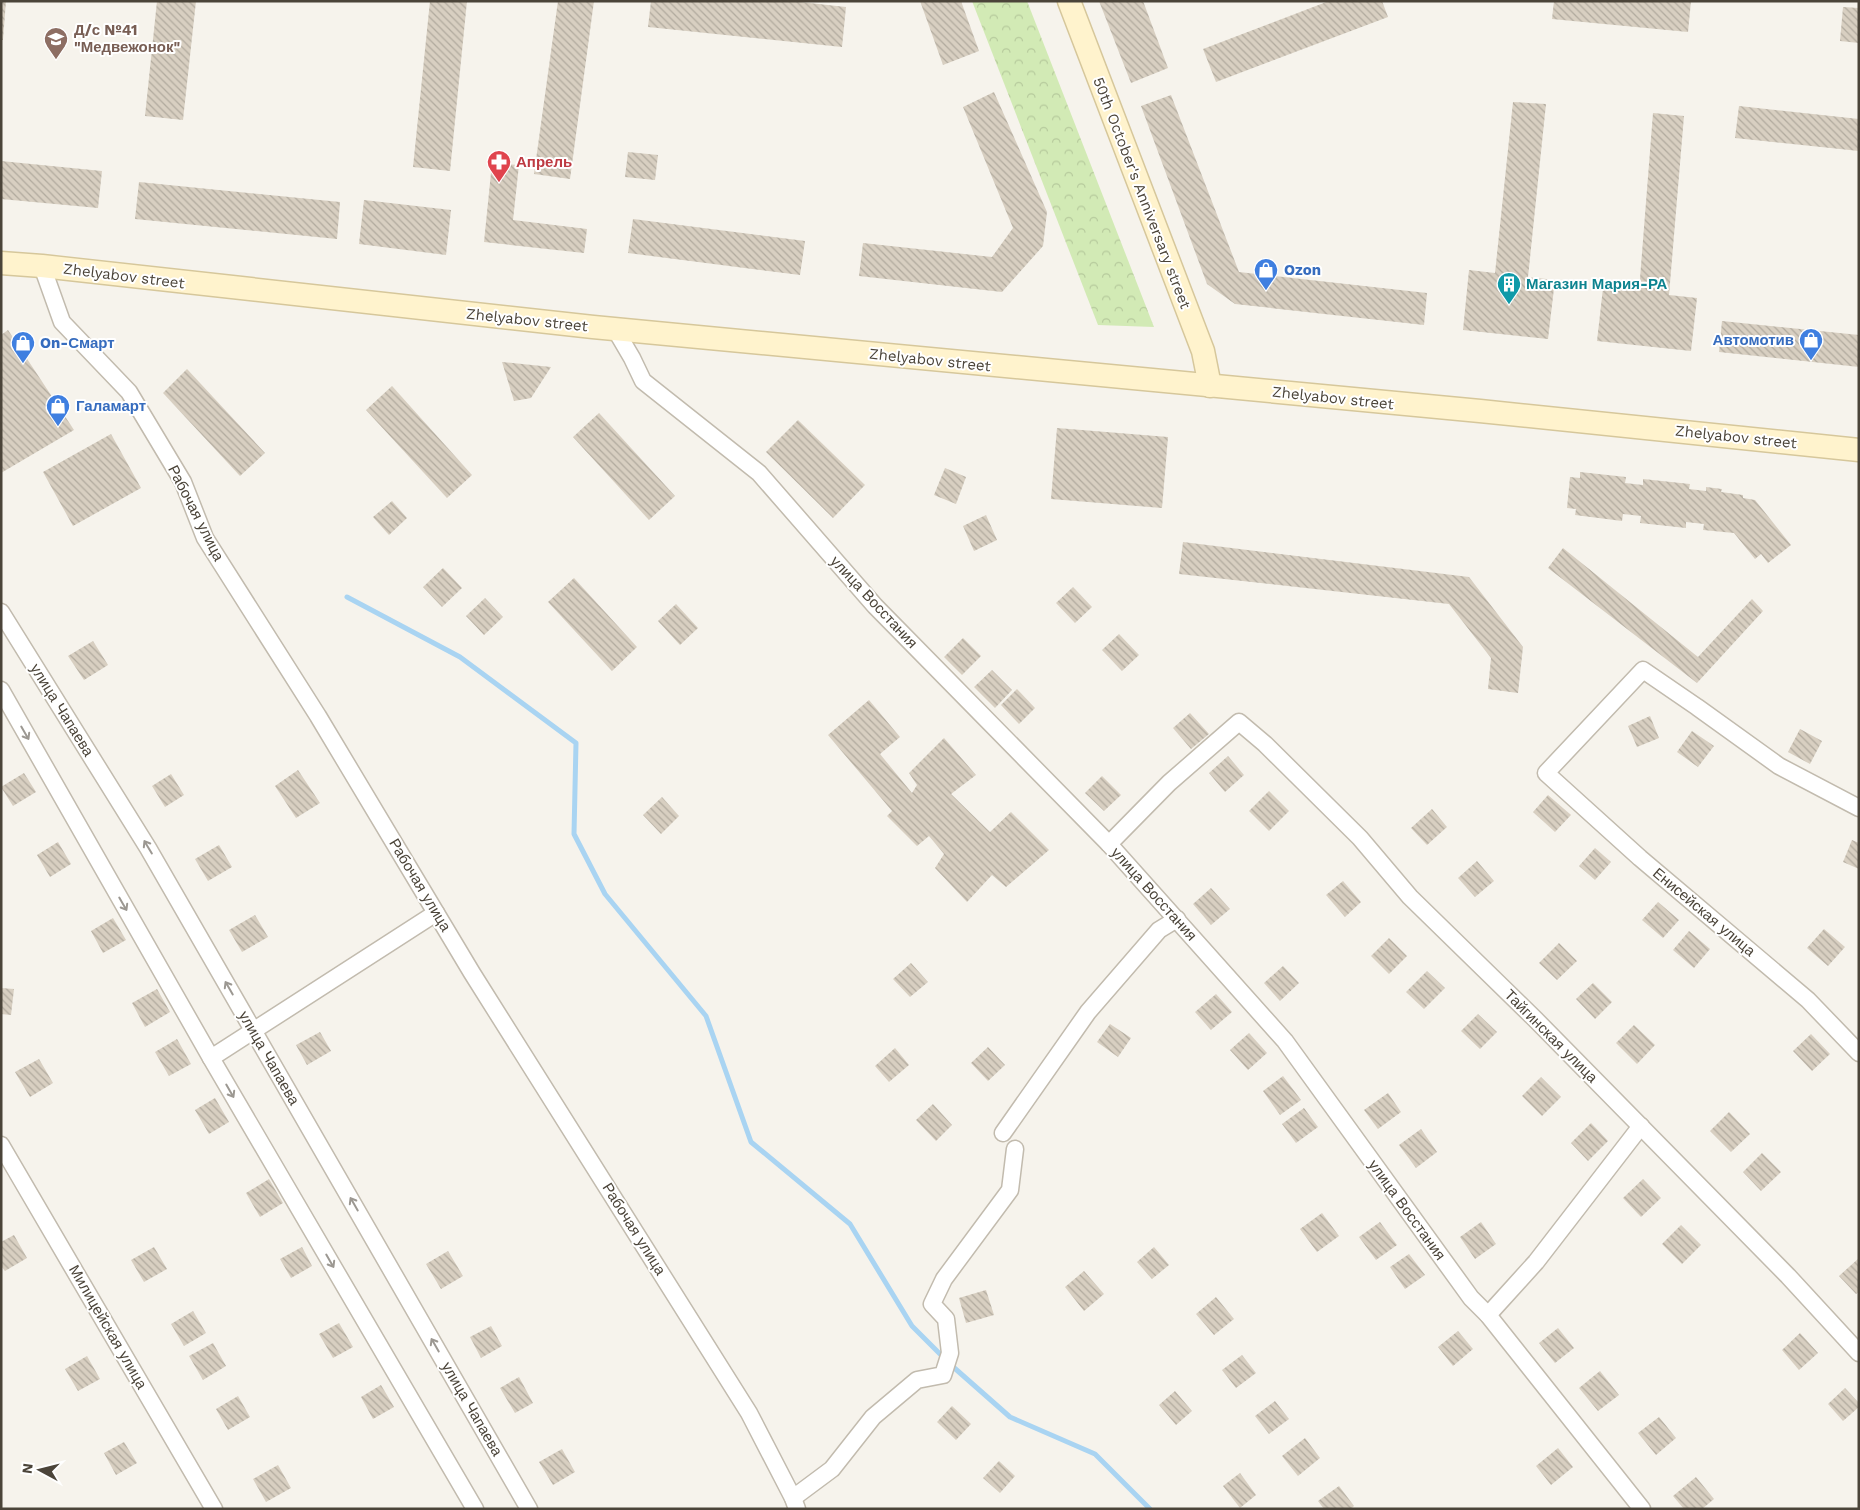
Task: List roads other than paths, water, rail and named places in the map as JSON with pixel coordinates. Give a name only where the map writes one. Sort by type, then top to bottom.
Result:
[{"type":"street","name":"50th October's Anniversary street","points":[[1069,1],[1203,350],[1210,386]]},
{"type":"street","name":"Zhelyabov street","points":[[1,264],[42,266],[615,329],[1859,450]]},
{"type":"street","name":"Рабочая улица","points":[[42,266],[62,322],[129,392],[183,482],[205,538],[318,716],[436,913],[749,1413],[795,1503]]},
{"type":"street","name":"улица Восстания","points":[[615,329],[632,358],[642,381],[759,473],[875,606],[1109,844],[1284,1041],[1471,1298],[1488,1315],[1642,1509]]},
{"type":"street","name":"улица Чапаева","points":[[1,612],[148,848],[529,1509]]},
{"type":"street","name":"Енисейская улица","points":[[1859,808],[1779,766],[1643,670],[1546,773],[1640,858],[1808,1000],[1859,1053]]},
{"type":"street","points":[[1,690],[211,1058],[475,1509]]},
{"type":"street","name":"Тайгинская улица","points":[[1109,844],[1169,783],[1239,722],[1265,744],[1360,838],[1410,897],[1641,1126],[1788,1276],[1859,1353]]},
{"type":"street","points":[[211,1058],[436,913]]},
{"type":"street","points":[[1003,1133],[1088,1012],[1159,930],[1176,919]]},
{"type":"street","points":[[1488,1315],[1536,1262],[1641,1126]]},
{"type":"street","name":"Милицейская улица","points":[[1,1145],[214,1509]]},
{"type":"street","points":[[795,1503],[832,1469],[873,1417],[917,1380],[943,1375],[950,1353],[946,1319],[932,1304],[944,1279],[1010,1190],[1015,1149]]},
{"type":"waterway","points":[[347,597],[460,657],[576,743],[574,834],[605,894],[706,1016],[751,1142],[850,1224],[912,1326],[945,1359]]},
{"type":"waterway","points":[[951,1365],[1010,1417],[1095,1454],[1150,1509]]},
{"type":"place","name":"Д/с №41 \"Медвежонок\"","points":[[56,60]]},
{"type":"place","name":"Апрель","points":[[499,183]]},
{"type":"place","name":"Ozon","points":[[1266,291]]},
{"type":"place","name":"Магазин Мария-РА","points":[[1509,305]]},
{"type":"place","name":"Автомотив","points":[[1811,361]]},
{"type":"place","name":"On-Смарт","points":[[23,364]]},
{"type":"place","name":"Галамарт","points":[[58,427]]}]
